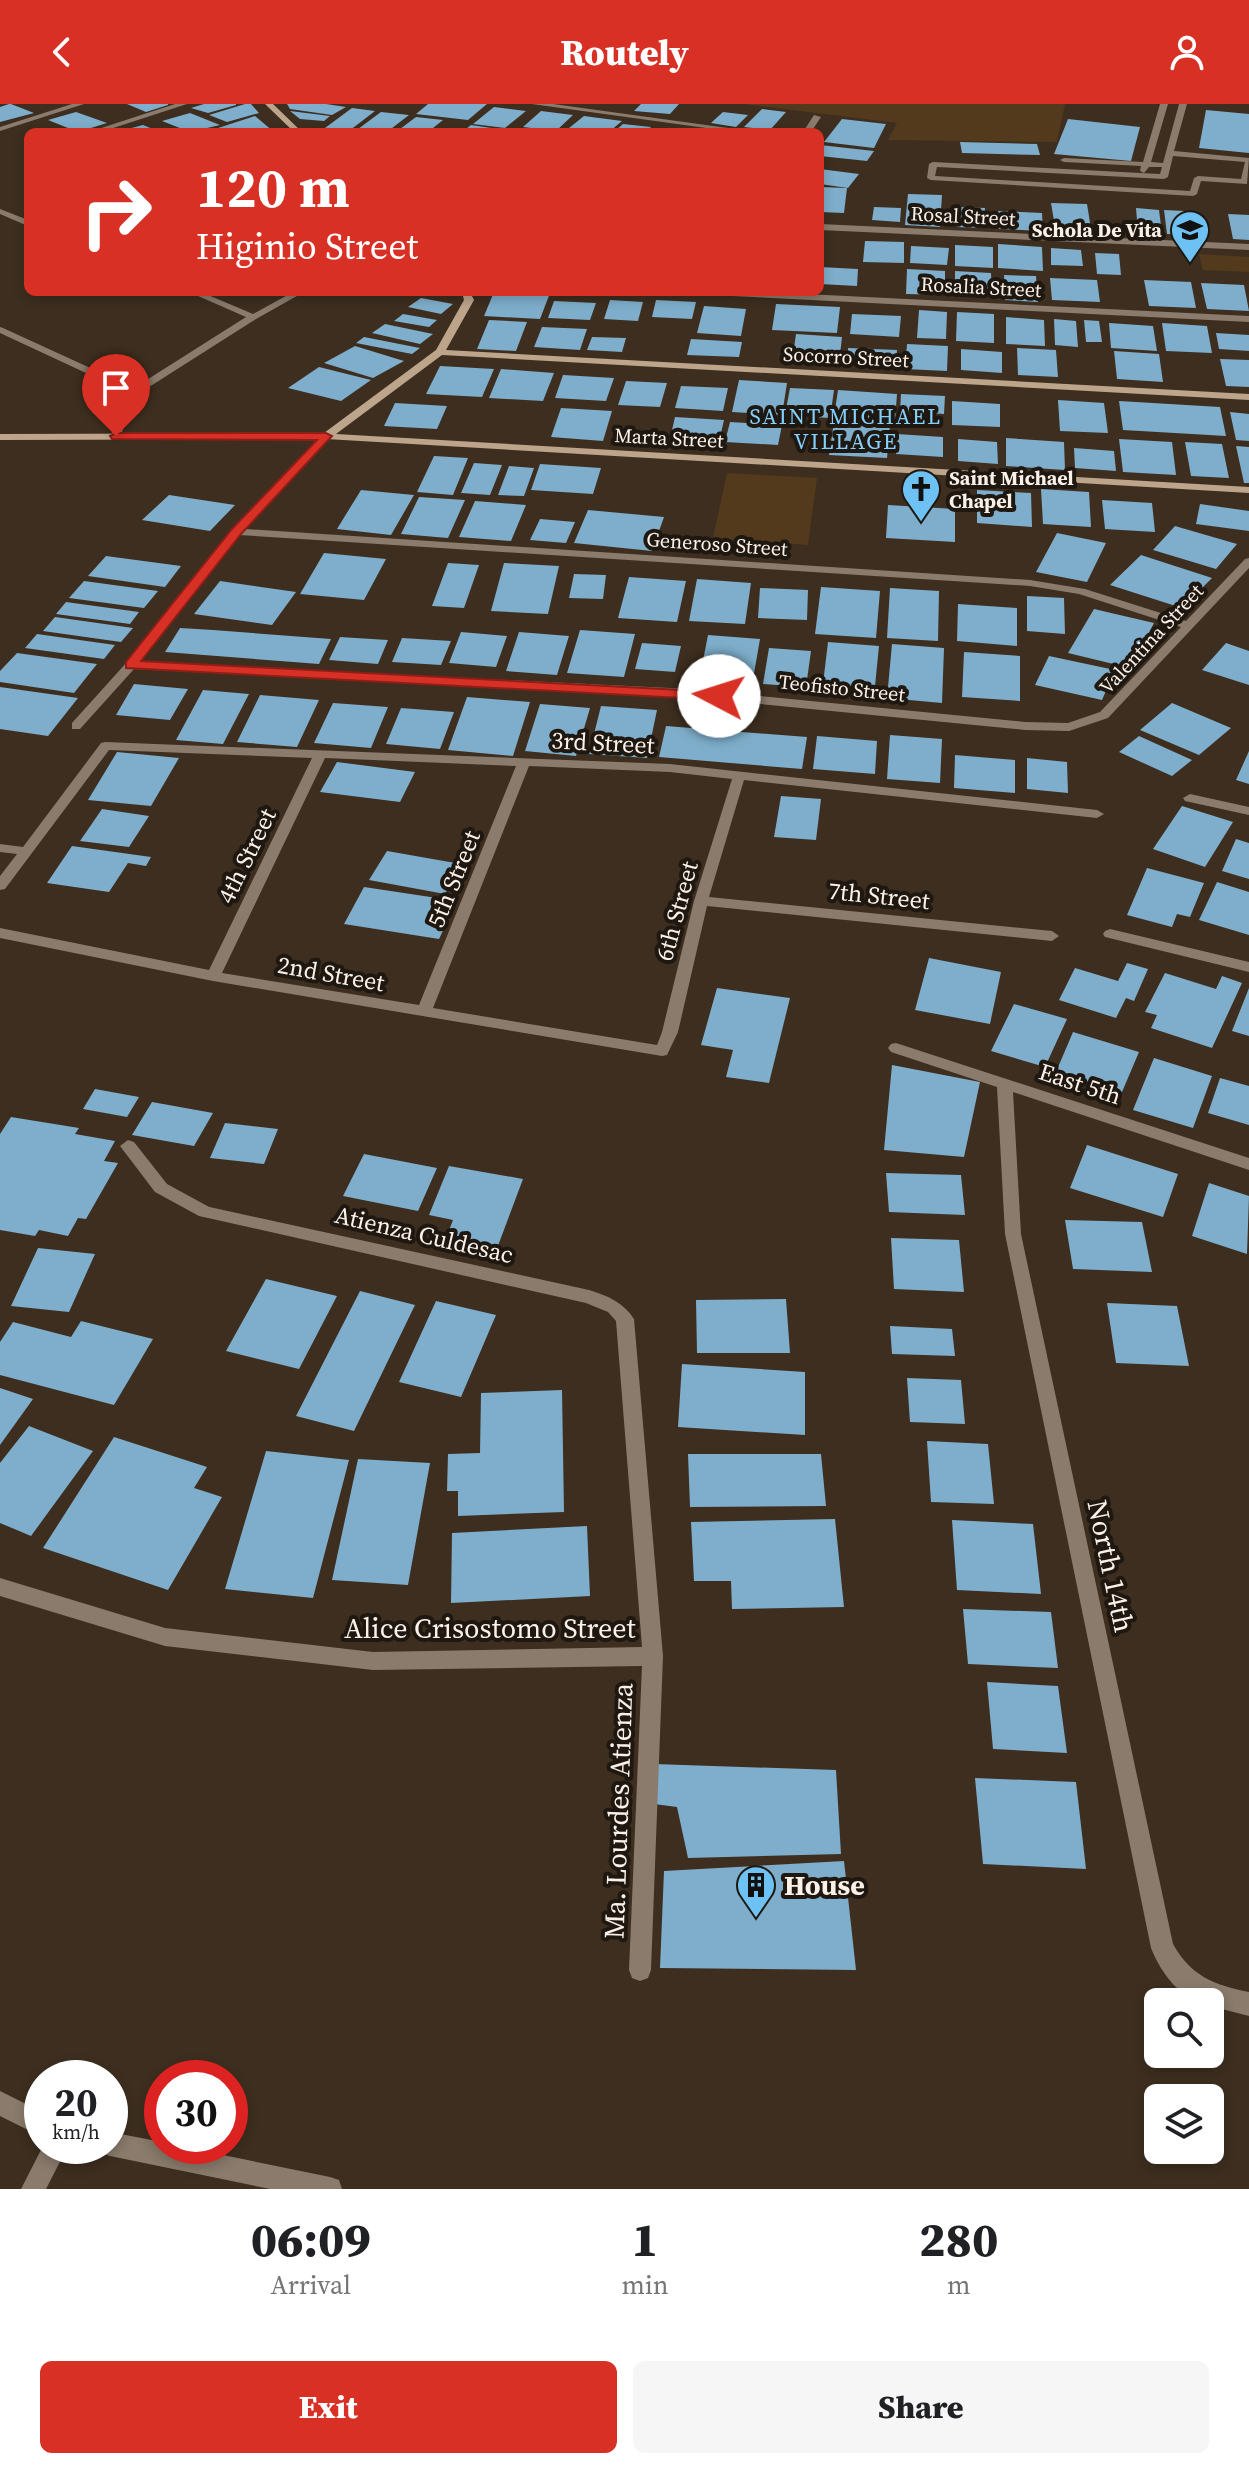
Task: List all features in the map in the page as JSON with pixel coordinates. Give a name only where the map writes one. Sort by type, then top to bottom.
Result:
[{"type":"street","points":[[1,129],[80,104]]},
{"type":"street","points":[[106,128],[183,104]]},
{"type":"street","points":[[269,104],[296,128]]},
{"type":"street","points":[[536,104],[722,128]]},
{"type":"street","points":[[1143,176],[1164,104]]},
{"type":"street","points":[[1160,191],[1183,104]]},
{"type":"street","points":[[810,128],[817,117]]},
{"type":"street","points":[[1170,153],[1249,161],[1244,182],[1198,178]]},
{"type":"street","points":[[1037,159],[934,156],[931,178],[1193,194],[1198,178],[1199,155]]},
{"type":"street","points":[[1053,160],[1165,165]]},
{"type":"street","points":[[933,164],[1164,177]]},
{"type":"street","points":[[0,211],[24,221]]},
{"type":"street","name":"Rosal Street","points":[[824,227],[1249,247]]},
{"type":"street","points":[[203,296],[253,317]]},
{"type":"street","points":[[116,436],[124,407],[135,392],[253,317],[292,296]]},
{"type":"street","points":[[76,726],[131,665],[236,532],[326,436],[440,352],[469,300],[468,296]]},
{"type":"street","name":"Rosalia Street","points":[[792,296],[1249,319]]},
{"type":"street","points":[[0,330],[135,392]]},
{"type":"street","name":"Socorro Street","points":[[440,352],[1249,397]]},
{"type":"street","name":"Marta Street","points":[[0,437],[326,436],[1249,490]]},
{"type":"street","name":"Generoso Street","points":[[236,532],[1030,583],[1081,591],[1190,626]]},
{"type":"street","name":"Valentina Street","points":[[1069,727],[1104,715],[1249,561]]},
{"type":"street","name":"Teofisto Street","points":[[131,665],[689,693],[1025,726],[1069,727]]},
{"type":"street","name":"3rd Street","points":[[24,851],[105,746],[670,768],[1097,814]]},
{"type":"street","name":"4th Street","points":[[213,976],[320,755]]},
{"type":"street","name":"5th Street","points":[[424,1012],[524,762]]},
{"type":"street","name":"6th Street","points":[[656,1052],[662,1051],[670,1032],[701,901],[739,776]]},
{"type":"street","points":[[1190,798],[1249,811]]},
{"type":"street","points":[[0,848],[24,851],[0,886]]},
{"type":"street","name":"7th Street","points":[[701,901],[1052,936]]},
{"type":"street","name":"2nd Street","points":[[0,933],[213,976],[656,1052]]},
{"type":"street","points":[[1110,934],[1249,967]]},
{"type":"street","name":"East 5th","points":[[896,1048],[1249,1164]]},
{"type":"street","name":"North 14th","points":[[1005,1085],[1013,1234],[1162,1948],[1176,1975],[1213,1997],[1249,2004]]},
{"type":"street","name":"Atienza Culdesac","points":[[128,1146],[161,1188],[205,1212],[589,1297],[614,1307],[625,1319]]},
{"type":"street","name":"Ma. Lourdes Atienza","points":[[625,1319],[653,1656],[640,1970]]},
{"type":"street","name":"Alice Crisostomo Street","points":[[0,1587],[165,1637],[373,1661],[653,1656]]},
{"type":"street","points":[[0,2103],[24,2116]]},
{"type":"street","points":[[128,2148],[330,2189]]},
{"type":"street","points":[[33,2189],[46,2164]]},
{"type":"shaded area","points":[[744,104],[1065,104],[1057,142],[888,140],[897,123]]},
{"type":"shaded area","points":[[1199,254],[1249,257],[1249,272],[1203,270]]},
{"type":"shaded area","points":[[727,473],[817,478],[808,545],[713,538]]},
{"type":"building","points":[[11,104],[34,113],[0,122],[0,107]]},
{"type":"building","points":[[127,104],[168,104],[168,105],[146,112]]},
{"type":"building","points":[[204,104],[236,105],[208,113],[191,108]]},
{"type":"building","points":[[251,104],[259,113],[227,122],[209,115]]},
{"type":"building","points":[[287,104],[346,107],[332,115],[290,109]]},
{"type":"building","points":[[428,104],[487,104],[468,120],[416,114]]},
{"type":"building","points":[[641,104],[679,104],[670,114],[634,111]]},
{"type":"building","points":[[494,107],[526,111],[505,128],[473,124]]},
{"type":"building","points":[[352,108],[375,111],[353,128],[325,128]]},
{"type":"building","points":[[762,109],[786,112],[772,128],[744,127]]},
{"type":"building","points":[[1206,110],[1249,114],[1249,153],[1199,148]]},
{"type":"building","points":[[290,111],[330,116],[324,121],[300,119]]},
{"type":"building","points":[[541,111],[573,115],[559,128],[523,127]]},
{"type":"building","points":[[76,112],[107,123],[91,128],[68,128],[48,120]]},
{"type":"building","points":[[381,112],[409,115],[392,128],[359,128]]},
{"type":"building","points":[[723,112],[748,115],[736,127],[711,123]]},
{"type":"building","points":[[190,113],[220,125],[180,128],[162,121]]},
{"type":"building","points":[[255,116],[269,128],[218,128]]},
{"type":"building","points":[[584,116],[622,121],[614,128],[569,128]]},
{"type":"building","points":[[416,117],[443,120],[433,128],[401,128]]},
{"type":"building","points":[[842,119],[886,124],[874,148],[824,142]]},
{"type":"building","points":[[1068,119],[1140,127],[1131,161],[1054,154]]},
{"type":"building","points":[[623,124],[651,127],[650,128],[618,128]]},
{"type":"building","points":[[960,142],[1037,144],[1040,155],[962,153]]},
{"type":"building","points":[[824,145],[874,151],[867,161],[824,156]]},
{"type":"building","points":[[824,170],[859,174],[848,188],[824,185]]},
{"type":"building","points":[[824,187],[847,188],[844,213],[824,212]]},
{"type":"building","points":[[908,194],[942,195],[940,227],[905,225]]},
{"type":"building","points":[[1051,203],[1087,204],[1092,235],[1056,233]]},
{"type":"building","points":[[874,207],[901,208],[900,222],[872,220]]},
{"type":"building","points":[[958,207],[985,208],[984,228],[956,227]]},
{"type":"building","points":[[1136,208],[1159,210],[1162,234],[1138,232]]},
{"type":"building","points":[[1164,210],[1184,211],[1187,235],[1167,234]]},
{"type":"building","points":[[998,211],[1042,213],[1043,231],[999,229]]},
{"type":"building","points":[[1228,214],[1249,215],[1249,240],[1233,239]]},
{"type":"building","points":[[865,241],[904,242],[904,263],[863,262]]},
{"type":"building","points":[[998,244],[1042,247],[1043,271],[998,268]]},
{"type":"building","points":[[955,245],[993,247],[993,268],[955,266]]},
{"type":"building","points":[[911,246],[949,248],[947,265],[910,263]]},
{"type":"building","points":[[1051,248],[1081,250],[1083,266],[1051,265]]},
{"type":"building","points":[[1095,253],[1119,254],[1121,275],[1097,274]]},
{"type":"building","points":[[824,267],[858,269],[857,286],[824,284]]},
{"type":"building","points":[[907,269],[945,271],[945,295],[906,294]]},
{"type":"building","points":[[955,271],[991,273],[992,296],[955,294]]},
{"type":"building","points":[[1004,275],[1036,276],[1038,302],[1005,300]]},
{"type":"building","points":[[1050,278],[1097,280],[1100,302],[1052,300]]},
{"type":"building","points":[[1144,280],[1191,282],[1196,308],[1149,306]]},
{"type":"building","points":[[1201,283],[1244,285],[1249,311],[1207,309]]},
{"type":"building","points":[[492,296],[549,296],[540,319],[484,316]]},
{"type":"building","points":[[421,298],[453,304],[441,314],[408,307]]},
{"type":"building","points":[[610,300],[643,302],[638,321],[604,319]]},
{"type":"building","points":[[656,300],[696,302],[692,319],[652,317]]},
{"type":"building","points":[[554,301],[596,303],[590,320],[548,318]]},
{"type":"building","points":[[776,304],[840,307],[837,333],[772,330]]},
{"type":"building","points":[[704,306],[746,309],[741,336],[697,333]]},
{"type":"building","points":[[919,310],[947,312],[946,339],[917,338]]},
{"type":"building","points":[[957,312],[994,314],[994,343],[956,341]]},
{"type":"building","points":[[403,314],[437,320],[429,327],[394,321]]},
{"type":"building","points":[[852,314],[901,316],[899,337],[850,334]]},
{"type":"building","points":[[1006,317],[1044,320],[1045,346],[1006,344]]},
{"type":"building","points":[[1054,319],[1076,321],[1078,347],[1055,345]]},
{"type":"building","points":[[489,320],[527,322],[516,351],[477,349]]},
{"type":"building","points":[[1084,320],[1099,321],[1102,342],[1086,342]]},
{"type":"building","points":[[1109,323],[1153,326],[1157,351],[1111,348]]},
{"type":"building","points":[[1162,323],[1207,326],[1212,353],[1166,351]]},
{"type":"building","points":[[385,324],[433,334],[420,344],[372,333]]},
{"type":"building","points":[[542,327],[587,329],[580,350],[534,347]]},
{"type":"building","points":[[1216,333],[1249,335],[1249,351],[1219,349]]},
{"type":"building","points":[[796,334],[842,337],[839,364],[792,362]]},
{"type":"building","points":[[364,337],[420,348],[412,354],[356,343]]},
{"type":"building","points":[[592,337],[626,338],[622,352],[587,350]]},
{"type":"building","points":[[691,339],[742,342],[739,357],[687,355]]},
{"type":"building","points":[[907,344],[948,346],[947,371],[905,369]]},
{"type":"building","points":[[355,346],[404,361],[373,378],[324,363]]},
{"type":"building","points":[[848,348],[897,350],[896,364],[847,361]]},
{"type":"building","points":[[1017,348],[1056,350],[1058,377],[1018,375]]},
{"type":"building","points":[[961,349],[1002,352],[1002,373],[961,370]]},
{"type":"building","points":[[1114,351],[1159,354],[1163,382],[1117,379]]},
{"type":"building","points":[[1220,359],[1249,360],[1249,387],[1226,386]]},
{"type":"building","points":[[440,366],[494,369],[482,397],[426,394]]},
{"type":"building","points":[[319,367],[371,380],[341,401],[288,388]]},
{"type":"building","points":[[501,369],[554,373],[543,401],[489,398]]},
{"type":"building","points":[[563,375],[614,378],[606,401],[555,398]]},
{"type":"building","points":[[739,380],[787,383],[782,415],[732,412]]},
{"type":"building","points":[[626,381],[667,383],[660,407],[618,405]]},
{"type":"building","points":[[681,386],[728,388],[723,411],[675,408]]},
{"type":"building","points":[[790,388],[834,390],[830,418],[785,415]]},
{"type":"building","points":[[838,390],[897,394],[895,421],[834,417]]},
{"type":"building","points":[[901,394],[945,396],[944,414],[900,411]]},
{"type":"building","points":[[1058,400],[1104,403],[1108,433],[1060,431]]},
{"type":"building","points":[[952,401],[1000,404],[1000,427],[952,425]]},
{"type":"building","points":[[1119,401],[1220,407],[1226,436],[1123,430]]},
{"type":"building","points":[[395,403],[447,406],[437,429],[384,426]]},
{"type":"building","points":[[561,408],[612,411],[603,441],[551,437]]},
{"type":"building","points":[[1230,412],[1249,414],[1249,441],[1236,440]]},
{"type":"building","points":[[675,417],[724,420],[718,446],[669,443]]},
{"type":"building","points":[[730,422],[782,425],[778,445],[725,442]]},
{"type":"building","points":[[834,422],[890,425],[887,458],[829,455]]},
{"type":"building","points":[[897,434],[943,437],[943,457],[896,454]]},
{"type":"building","points":[[1006,438],[1064,442],[1065,470],[1006,466]]},
{"type":"building","points":[[958,439],[997,442],[998,464],[958,461]]},
{"type":"building","points":[[1119,439],[1172,442],[1176,475],[1123,472]]},
{"type":"building","points":[[1185,442],[1222,444],[1229,478],[1191,476]]},
{"type":"building","points":[[1236,446],[1249,447],[1249,483],[1244,483]]},
{"type":"building","points":[[1074,448],[1114,451],[1116,471],[1075,468]]},
{"type":"building","points":[[434,456],[468,458],[453,495],[417,492]]},
{"type":"building","points":[[474,463],[502,465],[490,495],[461,493]]},
{"type":"building","points":[[540,464],[601,468],[593,494],[531,490]]},
{"type":"building","points":[[509,466],[534,468],[524,496],[498,495]]},
{"type":"building","points":[[1041,489],[1089,492],[1091,527],[1043,524]]},
{"type":"building","points":[[361,490],[414,495],[391,535],[337,529]]},
{"type":"building","points":[[977,490],[1031,493],[1032,527],[977,523]]},
{"type":"building","points":[[169,495],[235,505],[210,531],[142,520]]},
{"type":"building","points":[[419,497],[465,500],[448,538],[401,534]]},
{"type":"building","points":[[1102,500],[1152,503],[1155,532],[1105,529]]},
{"type":"building","points":[[475,501],[526,505],[511,541],[459,537]]},
{"type":"building","points":[[1200,504],[1249,511],[1249,531],[1196,524]]},
{"type":"building","name":"Saint Michael Chapel","points":[[888,505],[955,509],[955,542],[886,538]]},
{"type":"building","points":[[588,510],[664,517],[652,551],[574,543]]},
{"type":"building","points":[[540,519],[575,522],[566,543],[530,540]]},
{"type":"building","points":[[1175,526],[1237,544],[1216,569],[1153,550]]},
{"type":"building","points":[[1057,533],[1106,543],[1087,582],[1036,572]]},
{"type":"building","points":[[324,553],[386,559],[364,600],[300,594]]},
{"type":"building","points":[[1141,555],[1212,578],[1182,608],[1110,585]]},
{"type":"building","points":[[106,556],[181,566],[165,587],[88,576]]},
{"type":"building","points":[[448,563],[479,565],[464,608],[432,606]]},
{"type":"building","points":[[504,563],[559,566],[548,614],[491,611]]},
{"type":"building","points":[[574,574],[606,575],[603,599],[569,598]]},
{"type":"building","points":[[629,577],[686,581],[677,622],[618,618]]},
{"type":"building","points":[[697,579],[751,583],[745,624],[689,621]]},
{"type":"building","points":[[84,581],[158,591],[144,608],[69,598]]},
{"type":"building","points":[[220,581],[296,592],[272,625],[194,614]]},
{"type":"building","points":[[821,587],[880,591],[876,638],[815,634]]},
{"type":"building","points":[[760,588],[808,590],[807,620],[758,618]]},
{"type":"building","points":[[890,588],[939,591],[938,641],[887,638]]},
{"type":"building","points":[[1027,596],[1064,598],[1065,634],[1027,631]]},
{"type":"building","points":[[66,602],[139,612],[130,624],[56,614]]},
{"type":"building","points":[[958,604],[1017,608],[1017,646],[957,641]]},
{"type":"building","points":[[1094,609],[1154,623],[1130,668],[1068,653]]},
{"type":"building","points":[[55,617],[133,628],[121,642],[43,631]]},
{"type":"building","points":[[180,628],[331,639],[319,664],[165,652]]},
{"type":"building","points":[[580,630],[635,634],[624,677],[567,673]]},
{"type":"building","points":[[461,632],[507,636],[496,667],[449,663]]},
{"type":"building","points":[[519,632],[569,636],[557,675],[506,671]]},
{"type":"building","points":[[37,634],[115,645],[104,659],[25,648]]},
{"type":"building","points":[[708,635],[760,639],[752,685],[699,681]]},
{"type":"building","points":[[340,637],[388,640],[378,664],[329,660]]},
{"type":"building","points":[[402,638],[451,641],[441,665],[392,662]]},
{"type":"building","points":[[828,642],[879,646],[874,696],[822,692]]},
{"type":"building","points":[[642,643],[681,646],[675,672],[635,669]]},
{"type":"building","points":[[1226,643],[1249,651],[1249,685],[1202,670]]},
{"type":"building","points":[[892,644],[944,648],[942,703],[887,698]]},
{"type":"building","points":[[769,648],[811,651],[806,687],[763,684]]},
{"type":"building","points":[[964,652],[1020,656],[1020,701],[962,697]]},
{"type":"building","points":[[17,653],[97,664],[74,693],[0,682],[0,671]]},
{"type":"building","points":[[1049,656],[1115,670],[1102,700],[1035,685]]},
{"type":"building","points":[[134,684],[188,689],[170,720],[116,715]]},
{"type":"building","points":[[0,687],[78,698],[48,736],[0,729]]},
{"type":"building","points":[[203,690],[249,694],[223,744],[176,740]]},
{"type":"building","points":[[260,695],[319,700],[297,747],[237,742]]},
{"type":"building","points":[[467,697],[530,702],[513,756],[448,750]]},
{"type":"building","points":[[333,703],[388,707],[371,748],[314,743]]},
{"type":"building","points":[[1172,703],[1231,728],[1199,755],[1140,730]]},
{"type":"building","points":[[540,704],[590,708],[576,756],[525,751]]},
{"type":"building","points":[[601,706],[657,710],[647,758],[589,754]]},
{"type":"building","points":[[401,708],[454,712],[440,749],[386,744]]},
{"type":"building","points":[[666,726],[807,737],[802,769],[659,757]]},
{"type":"building","points":[[890,735],[942,739],[940,783],[887,779]]},
{"type":"building","points":[[817,736],[877,741],[875,774],[813,769]]},
{"type":"building","points":[[1139,736],[1192,760],[1172,776],[1119,752]]},
{"type":"building","points":[[1249,751],[1249,784],[1236,780]]},
{"type":"building","points":[[117,752],[179,758],[151,806],[88,800]]},
{"type":"building","points":[[955,755],[1015,760],[1015,793],[954,788]]},
{"type":"building","points":[[1027,758],[1067,762],[1068,793],[1027,789]]},
{"type":"building","points":[[337,762],[415,772],[400,802],[320,792]]},
{"type":"building","points":[[781,796],[821,799],[816,840],[774,837]]},
{"type":"building","points":[[1182,806],[1233,822],[1205,867],[1153,849]]},
{"type":"building","points":[[102,809],[149,816],[129,847],[80,841]]},
{"type":"building","points":[[1236,839],[1249,843],[1249,879],[1222,871]]},
{"type":"building","points":[[72,846],[151,857],[146,866],[128,863],[109,892],[47,883]]},
{"type":"building","points":[[387,851],[461,864],[445,894],[369,880]]},
{"type":"building","points":[[1147,868],[1204,883],[1190,917],[1177,914],[1172,927],[1127,915]]},
{"type":"building","points":[[1217,882],[1249,892],[1249,935],[1199,920]]},
{"type":"building","points":[[364,887],[457,901],[439,939],[344,924]]},
{"type":"building","points":[[929,958],[1001,972],[990,1024],[915,1010]]},
{"type":"building","points":[[1127,963],[1148,969],[1134,1001],[1126,998],[1116,1018],[1059,1000],[1075,968],[1118,981]]},
{"type":"building","points":[[1165,973],[1216,989],[1222,976],[1242,983],[1212,1048],[1151,1028],[1157,1015],[1145,1012]]},
{"type":"building","points":[[717,988],[790,998],[769,1083],[726,1077],[733,1050],[701,1045]]},
{"type":"building","points":[[1249,988],[1249,1036],[1232,1031]]},
{"type":"building","points":[[1014,1004],[1067,1019],[1045,1067],[991,1051]]},
{"type":"building","points":[[1073,1032],[1139,1052],[1122,1092],[1056,1072]]},
{"type":"building","points":[[1154,1058],[1212,1076],[1193,1128],[1133,1110]]},
{"type":"building","points":[[892,1065],[980,1082],[964,1157],[884,1150]]},
{"type":"building","points":[[1220,1078],[1249,1086],[1249,1125],[1208,1113]]},
{"type":"building","points":[[95,1089],[139,1097],[127,1117],[83,1109]]},
{"type":"building","points":[[152,1102],[213,1113],[194,1146],[132,1135]]},
{"type":"building","points":[[11,1117],[79,1128],[75,1134],[115,1141],[104,1161],[118,1163],[86,1219],[78,1218],[68,1236],[39,1230],[35,1236],[0,1230],[0,1134]]},
{"type":"building","points":[[225,1123],[278,1129],[264,1164],[210,1158]]},
{"type":"building","points":[[1087,1145],[1178,1174],[1163,1217],[1070,1188]]},
{"type":"building","points":[[364,1154],[437,1168],[418,1211],[343,1196]]},
{"type":"building","points":[[449,1166],[523,1179],[496,1251],[445,1241],[453,1220],[429,1215]]},
{"type":"building","points":[[886,1173],[961,1175],[965,1215],[889,1212]]},
{"type":"building","points":[[1209,1183],[1249,1196],[1247,1254],[1192,1236]]},
{"type":"building","points":[[1065,1220],[1142,1222],[1152,1272],[1073,1269]]},
{"type":"building","points":[[891,1238],[959,1240],[964,1292],[894,1289]]},
{"type":"building","points":[[38,1248],[95,1254],[69,1312],[11,1306]]},
{"type":"building","points":[[266,1279],[337,1296],[299,1369],[226,1351]]},
{"type":"building","points":[[360,1291],[415,1305],[354,1431],[296,1416]]},
{"type":"building","points":[[786,1299],[790,1353],[697,1353],[696,1300]]},
{"type":"building","points":[[436,1301],[496,1315],[461,1397],[399,1382]]},
{"type":"building","points":[[1107,1303],[1177,1306],[1189,1366],[1116,1363]]},
{"type":"building","points":[[81,1321],[153,1339],[114,1405],[0,1375],[0,1342],[13,1322],[71,1337]]},
{"type":"building","points":[[890,1326],[952,1329],[955,1356],[892,1354]]},
{"type":"building","points":[[682,1364],[805,1372],[805,1435],[678,1427]]},
{"type":"building","points":[[907,1378],[961,1380],[965,1424],[910,1422]]},
{"type":"building","points":[[0,1388],[33,1399],[0,1445]]},
{"type":"building","points":[[562,1390],[564,1512],[458,1516],[458,1491],[447,1491],[448,1454],[480,1453],[481,1393]]},
{"type":"building","points":[[29,1426],[93,1451],[31,1536],[0,1523],[0,1463]]},
{"type":"building","points":[[114,1437],[207,1467],[194,1488],[222,1497],[168,1590],[43,1548]]},
{"type":"building","points":[[927,1441],[988,1444],[994,1504],[931,1502]]},
{"type":"building","points":[[266,1451],[349,1460],[313,1598],[225,1589]]},
{"type":"building","points":[[688,1454],[821,1454],[826,1506],[690,1507]]},
{"type":"building","points":[[358,1459],[430,1463],[408,1585],[332,1580]]},
{"type":"building","points":[[835,1519],[844,1607],[732,1609],[731,1581],[694,1581],[691,1522]]},
{"type":"building","points":[[952,1520],[1033,1524],[1041,1594],[957,1590]]},
{"type":"building","points":[[587,1526],[590,1596],[451,1603],[452,1533]]},
{"type":"building","points":[[963,1609],[1051,1612],[1058,1668],[968,1664]]},
{"type":"building","points":[[987,1682],[1058,1686],[1067,1753],[993,1749]]},
{"type":"building","name":"House","points":[[654,1764],[836,1770],[841,1854],[688,1858],[677,1807],[654,1804]]},
{"type":"building","points":[[975,1778],[1076,1782],[1086,1869],[983,1864]]},
{"type":"building","name":"House","points":[[844,1861],[856,1970],[660,1968],[664,1871]]},
{"type":"place","name":"Schola De Vita","points":[[1190,264]]},
{"type":"place","name":"Saint Michael Chapel","points":[[921,523]]},
{"type":"place","name":"House","points":[[756,1919]]},
{"type":"district","name":"SAINT MICHAEL VILLAGE","points":[[846,428]]},
{"type":"route","points":[[116,436],[326,436],[236,532],[131,665],[719,696]]}]
